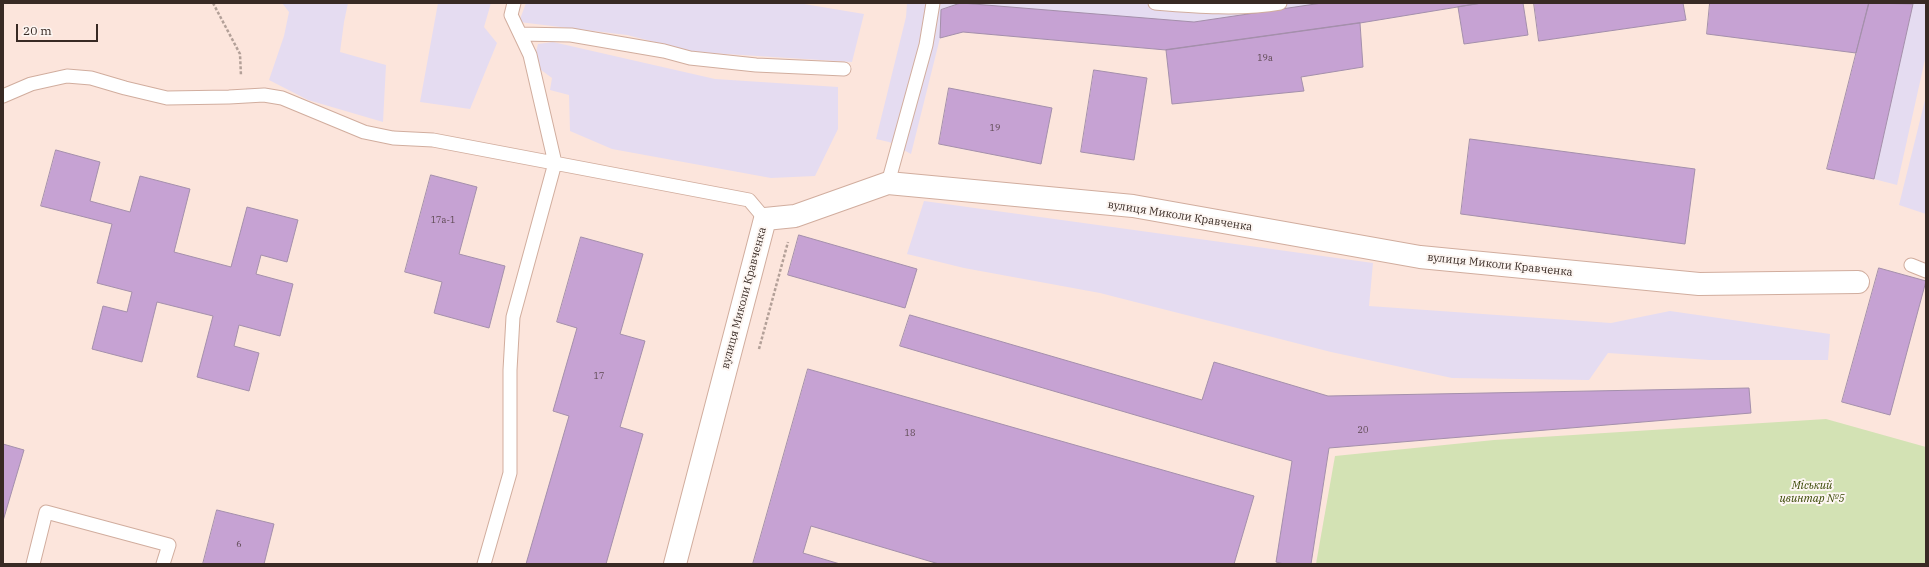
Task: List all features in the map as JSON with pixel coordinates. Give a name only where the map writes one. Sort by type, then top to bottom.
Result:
[{"type":"street","name":"вулиця Миколи Кравченка","points":[[675,564],[765,219],[795,216],[888,183],[1133,206],[1420,257],[1699,284],[1858,282]]},
{"type":"lane","points":[[484,564],[510,472],[510,370],[513,317],[555,163],[530,55],[511,15],[514,3]]},
{"type":"lane","points":[[888,183],[926,45],[933,3]]},
{"type":"lane","points":[[1155,3],[1188,6],[1266,5],[1280,3]]},
{"type":"lane","points":[[520,34],[571,35],[664,51],[690,58],[756,65],[844,69]]},
{"type":"lane","points":[[3,96],[31,84],[67,76],[91,78],[168,98],[264,94],[282,98],[364,132],[393,138],[433,140],[749,200],[765,219]]},
{"type":"lane","points":[[1911,266],[1926,271]]},
{"type":"lane","points":[[33,564],[46,512],[168,545],[164,564]]},
{"type":"path","points":[[213,3],[240,54],[242,96]]},
{"type":"shaded area","points":[[282,3],[348,3],[340,52],[386,65],[383,122],[308,100],[269,80],[284,36],[289,12]]},
{"type":"shaded area","points":[[438,3],[491,3],[484,27],[497,43],[470,109],[420,102]]},
{"type":"shaded area","points":[[526,3],[798,3],[864,14],[852,62],[694,52],[627,35],[519,22]]},
{"type":"shaded area","points":[[907,3],[1482,3],[1360,23],[963,32],[940,38],[911,154],[889,142],[876,139],[906,17]]},
{"type":"shaded area","points":[[1909,3],[1926,3],[1926,55],[1897,185],[1874,179],[1913,4]]},
{"type":"shaded area","points":[[553,42],[715,79],[838,87],[838,129],[815,176],[771,178],[612,149],[570,131],[569,95],[550,90],[552,78],[533,64],[538,44]]},
{"type":"shaded area","points":[[1926,96],[1926,214],[1899,205]]},
{"type":"shaded area","points":[[924,201],[1373,263],[1369,306],[1611,323],[1670,311],[1830,334],[1828,360],[1709,360],[1608,353],[1589,380],[1452,378],[1331,352],[1100,293],[964,268],[907,254]]},
{"type":"green space","name":"Міський цвинтар №5","points":[[1826,419],[1926,447],[1926,564],[1316,564],[1335,456],[1494,440]]},
{"type":"building","points":[[961,3],[1194,22],[1322,3],[1482,3],[1360,23],[1166,50],[963,32],[940,38],[941,10]]},
{"type":"building","points":[[1482,3],[1523,3],[1528,35],[1464,44],[1458,7]]},
{"type":"building","points":[[1534,3],[1683,3],[1686,20],[1539,41]]},
{"type":"building","points":[[1710,3],[1869,3],[1856,53],[1707,34]]},
{"type":"building","points":[[1869,3],[1913,4],[1874,179],[1827,169]]},
{"type":"building","points":[[1360,23],[1363,67],[1301,77],[1304,91],[1172,104],[1166,50]]},
{"type":"building","points":[[1094,70],[1147,78],[1134,160],[1081,152]]},
{"type":"building","points":[[949,88],[1052,108],[1041,164],[939,144]]},
{"type":"building","points":[[1470,139],[1695,169],[1685,244],[1461,214]]},
{"type":"building","points":[[56,150],[100,162],[90,201],[130,212],[140,176],[190,189],[174,252],[231,267],[247,207],[298,220],[287,262],[261,255],[256,274],[293,284],[280,336],[239,325],[234,346],[259,353],[249,391],[197,377],[213,316],[157,302],[142,362],[92,349],[103,306],[127,312],[132,292],[97,283],[112,224],[41,206]]},
{"type":"building","points":[[431,175],[477,187],[459,254],[505,266],[489,328],[434,313],[442,282],[405,272]]},
{"type":"building","points":[[799,235],[917,269],[905,308],[788,275]]},
{"type":"building","points":[[581,237],[643,254],[620,334],[645,341],[620,427],[643,434],[606,564],[526,564],[569,416],[553,411],[577,328],[557,322]]},
{"type":"building","points":[[1879,268],[1926,281],[1890,415],[1842,402]]},
{"type":"building","points":[[910,315],[1202,400],[1214,362],[1328,396],[1749,388],[1751,413],[1329,448],[1311,564],[1284,564],[1276,562],[1292,461],[900,346]]},
{"type":"building","points":[[808,369],[1254,496],[1234,564],[939,564],[811,526],[803,553],[840,564],[753,564]]},
{"type":"building","points":[[3,444],[24,450],[3,521]]},
{"type":"building","points":[[217,510],[274,524],[264,564],[203,564]]}]
